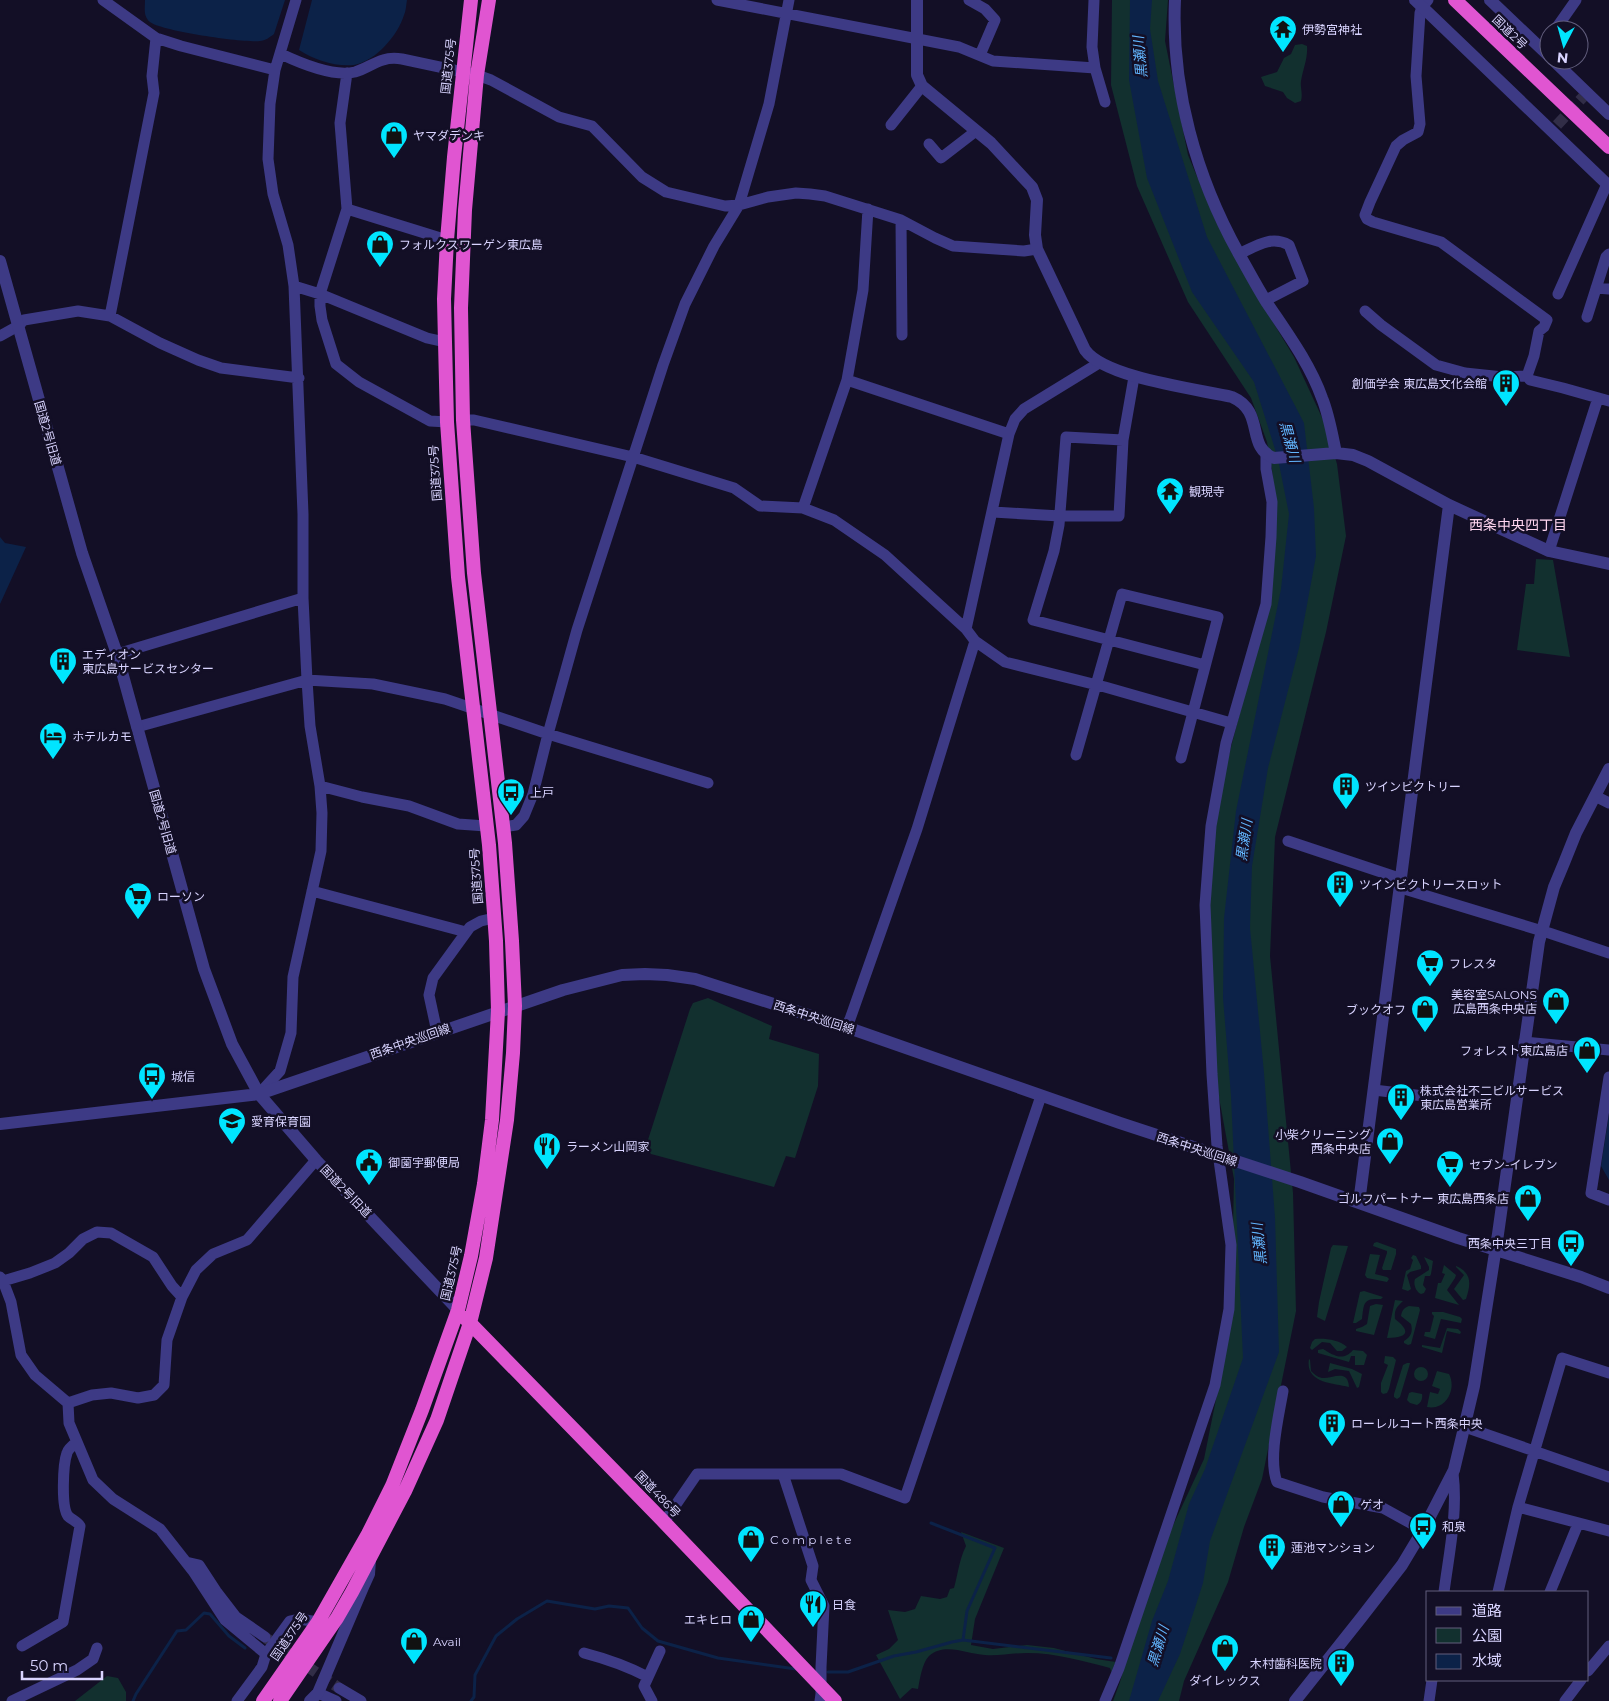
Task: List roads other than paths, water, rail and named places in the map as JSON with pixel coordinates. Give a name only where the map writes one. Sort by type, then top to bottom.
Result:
[{"type":"highway","name":"国道375号","points":[[263,1701],[318,1622],[368,1534],[392,1486],[458,1310],[473,1247],[491,1129],[498,1011],[494,918],[486,826],[458,577],[447,422],[444,299],[447,240],[462,72],[471,0]]},
{"type":"highway","points":[[280,1701],[336,1618],[370,1560],[406,1489],[437,1420],[470,1323],[486,1258],[507,1120],[514,1052],[515,1006],[512,941],[503,827],[474,572],[463,420],[461,308],[464,210],[477,75],[488,0]]},
{"type":"highway","name":"国道2号","points":[[1455,0],[1609,147]]},
{"type":"highway","name":"国道486号","points":[[458,1310],[835,1701]]},
{"type":"street","points":[[102,0],[156,38],[275,70]]},
{"type":"street","points":[[259,1094],[280,1071],[292,1033],[293,976],[321,851],[322,813],[320,786],[310,726],[307,680],[299,378],[294,286],[288,245],[273,194],[268,159],[270,104],[275,70],[296,0]]},
{"type":"street","points":[[717,0],[959,47],[993,61],[1095,68]]},
{"type":"street","points":[[503,827],[516,825],[524,816],[533,794],[576,630],[685,304],[714,246],[739,205],[769,104],[789,0]]},
{"type":"street","points":[[917,0],[917,75],[922,86],[991,143],[1032,187],[1037,200],[1034,235],[1037,249],[1090,357],[1099,363],[1134,377],[1232,397],[1242,401],[1250,411],[1260,447],[1270,457],[1336,453],[1353,455],[1368,461],[1449,505],[1549,550],[1609,564]]},
{"type":"street","points":[[969,0],[985,9],[995,20],[980,55]]},
{"type":"street","points":[[1094,0],[1092,47],[1095,68],[1105,102]]},
{"type":"street","points":[[1175,0],[1175,58],[1189,133],[1218,210],[1239,254],[1293,341],[1316,384],[1328,418],[1336,453]]},
{"type":"street","points":[[1490,0],[1539,41]]},
{"type":"street","points":[[1562,20],[1576,0]]},
{"type":"street","points":[[1422,2],[1554,128],[1608,185],[1558,294]]},
{"type":"street","points":[[1422,2],[1416,76],[1420,124],[1418,132],[1396,146],[1370,202],[1366,215],[1367,219],[1441,242],[1547,320],[1544,327],[1539,331],[1527,376]]},
{"type":"street","points":[[110,316],[154,93],[152,76],[156,38]]},
{"type":"street","points":[[280,54],[302,64],[347,73],[356,72],[390,58],[477,75],[491,80],[559,117],[592,126],[642,177],[666,192],[725,206],[739,205],[768,197],[796,193],[825,196],[901,220],[953,246],[1024,251],[1037,249]]},
{"type":"street","points":[[1562,70],[1585,95],[1609,114]]},
{"type":"street","points":[[347,73],[340,124],[347,209],[320,294],[322,320],[336,364],[359,382],[430,421],[447,422]]},
{"type":"street","points":[[891,125],[922,86]]},
{"type":"street","points":[[929,144],[941,158],[976,131]]},
{"type":"street","points":[[347,209],[447,240]]},
{"type":"street","points":[[803,508],[848,380],[863,290],[868,209]]},
{"type":"street","points":[[901,220],[902,335]]},
{"type":"street","points":[[1239,254],[1267,240],[1281,240],[1289,244],[1304,281],[1266,300]]},
{"type":"street","points":[[1587,317],[1606,257],[1609,254]]},
{"type":"street","name":"国道2号旧道","points":[[0,261],[82,553],[117,654],[204,970],[232,1044],[259,1094],[316,1160],[458,1310]]},
{"type":"street","points":[[294,286],[320,294],[427,338],[445,342]]},
{"type":"street","points":[[1596,288],[1609,289]]},
{"type":"street","points":[[2,333],[18,326],[24,320],[78,311],[110,316],[160,343],[221,368],[299,378]]},
{"type":"street","points":[[1365,311],[1436,365],[1465,373],[1503,377],[1527,376],[1530,380],[1604,400],[1549,550]]},
{"type":"street","points":[[966,629],[1009,434],[1015,419],[1024,409],[1099,363]]},
{"type":"street","points":[[993,512],[1060,516],[1119,516],[1123,440],[1134,377]]},
{"type":"street","points":[[848,380],[1009,434]]},
{"type":"street","points":[[463,420],[474,420],[633,457],[734,488],[760,506],[803,508],[834,520],[885,555],[966,629],[975,641],[1005,662],[1096,685],[1231,723]]},
{"type":"street","points":[[1123,440],[1066,437],[1060,516],[1054,551],[1032,620],[1205,665]]},
{"type":"street","points":[[1105,1701],[1119,1668],[1215,1385],[1229,1309],[1231,1245],[1218,1156],[1212,1074],[1205,905],[1211,826],[1226,743],[1266,604],[1272,502],[1266,469],[1270,457]]},
{"type":"street","points":[[1360,1203],[1449,505]]},
{"type":"street","points":[[1076,755],[1122,594],[1218,618],[1181,758]]},
{"type":"street","points":[[117,654],[304,598]]},
{"type":"street","points":[[846,1027],[917,829],[975,641]]},
{"type":"street","points":[[137,726],[307,680],[372,684],[405,692],[429,695],[472,707],[490,715],[548,734],[708,783]]},
{"type":"street","points":[[1295,1701],[1390,1580],[1423,1530],[1453,1473],[1474,1386],[1496,1250],[1539,942],[1554,887],[1576,833],[1609,769]]},
{"type":"street","points":[[320,786],[362,797],[409,806],[458,824],[486,826]]},
{"type":"street","points":[[1594,796],[1609,803]]},
{"type":"street","points":[[1288,841],[1401,883],[1609,953]]},
{"type":"street","points":[[312,891],[466,932]]},
{"type":"street","points":[[437,1032],[429,996],[430,986],[439,969],[470,927],[480,921],[494,918]]},
{"type":"street","name":"西条中央巡回線","points":[[0,1124],[259,1094],[498,1011],[598,980],[622,975],[652,974],[695,979],[846,1027],[1041,1096],[1609,1288]]},
{"type":"street","points":[[1524,1042],[1609,1050]]},
{"type":"street","points":[[1609,1078],[1591,1193],[1609,1200]]},
{"type":"street","points":[[1374,1090],[1457,1100]]},
{"type":"street","points":[[664,1522],[697,1474],[841,1474],[905,1498],[1041,1096]]},
{"type":"street","points":[[68,1403],[92,1395],[111,1393],[138,1398],[154,1395],[164,1385],[167,1340],[182,1297],[196,1270],[213,1254],[247,1240],[316,1160]]},
{"type":"street","points":[[182,1297],[172,1286],[153,1257],[111,1233],[97,1232],[83,1239],[69,1253],[55,1263],[30,1273],[2,1279],[11,1302],[22,1355],[35,1375],[68,1403],[69,1423],[94,1480],[113,1499],[160,1529],[186,1562],[226,1620],[266,1654]]},
{"type":"street","points":[[1498,1591],[1518,1507],[1562,1358],[1609,1373]]},
{"type":"street","points":[[1283,1391],[1273,1460],[1273,1472],[1277,1482],[1323,1497],[1383,1508],[1423,1530]]},
{"type":"street","points":[[1465,1428],[1609,1477]]},
{"type":"street","points":[[22,1646],[63,1622],[80,1526],[78,1522],[68,1516],[64,1507],[64,1465],[67,1451],[77,1442]]},
{"type":"street","points":[[1444,1591],[1456,1493],[1453,1473]]},
{"type":"street","points":[[783,1474],[813,1566],[811,1580],[824,1606],[820,1701]]},
{"type":"street","points":[[1518,1507],[1609,1531]]},
{"type":"street","points":[[1550,1591],[1578,1524]]},
{"type":"street","points":[[336,1701],[314,1697],[367,1580],[370,1560]]},
{"type":"street","points":[[186,1562],[199,1565],[236,1617],[265,1637]]},
{"type":"street","points":[[237,1701],[262,1667],[266,1654],[290,1621],[299,1619],[318,1622]]},
{"type":"street","points":[[1589,1671],[1609,1646]]},
{"type":"street","points":[[12,1701],[77,1670],[93,1658],[97,1648]]},
{"type":"street","points":[[652,1701],[644,1686],[660,1651]]},
{"type":"street","points":[[584,1653],[628,1666],[648,1677]]},
{"type":"street","points":[[1429,1701],[1432,1681]]},
{"type":"street","points":[[1564,1701],[1580,1681]]},
{"type":"street","points":[[339,1688],[361,1701]]},
{"type":"water","points":[[145,0],[285,0],[274,34],[264,40],[251,41],[203,36],[157,25],[150,22],[146,17]]},
{"type":"water","points":[[312,0],[407,0],[405,12],[397,31],[378,53],[362,63],[340,65],[325,62],[299,50]]},
{"type":"water","name":"黒瀬川","points":[[1130,0],[1152,0],[1150,29],[1158,81],[1207,237],[1304,423],[1314,508],[1316,556],[1299,648],[1268,768],[1252,866],[1250,928],[1275,1218],[1279,1352],[1210,1541],[1203,1583],[1180,1654],[1158,1701],[1129,1701],[1152,1621],[1168,1581],[1189,1504],[1205,1469],[1243,1358],[1231,1096],[1223,998],[1224,918],[1236,811],[1281,589],[1289,514],[1278,459],[1254,382],[1192,292],[1147,178],[1129,80]]},
{"type":"water","points":[[0,537],[5,543],[26,547],[0,604]]},
{"type":"water","points":[[1609,1114],[1609,1180],[1601,1166]]},
{"type":"waterway","points":[[931,1523],[995,1548],[967,1611],[963,1640]]},
{"type":"waterway","points":[[471,1701],[474,1697],[475,1675],[496,1636],[517,1619],[547,1601],[595,1609],[609,1606],[628,1608],[642,1628],[658,1641],[718,1658],[796,1669]]},
{"type":"waterway","points":[[133,1701],[177,1631],[186,1630],[204,1613],[210,1614],[229,1636],[245,1648]]},
{"type":"waterway","points":[[828,1672],[848,1672],[894,1656],[963,1640],[1111,1658]]},
{"type":"tunnel","points":[[1557,125],[1583,97]]},
{"type":"tunnel","points":[[266,1638],[339,1688]]},
{"type":"place","name":"伊勢宮神社","points":[[1283,53]]},
{"type":"place","name":"ヤマダデンキ","points":[[394,159]]},
{"type":"place","name":"フォルクスワーゲン東広島","points":[[380,268]]},
{"type":"place","name":"創価学会 東広島文化会館","points":[[1506,407]]},
{"type":"place","name":"観現寺","points":[[1170,515]]},
{"type":"place","name":"エディオン 東広島サービスセンター","points":[[63,685]]},
{"type":"place","name":"ホテルカモ","points":[[53,760]]},
{"type":"place","name":"ツインビクトリー","points":[[1346,810]]},
{"type":"place","name":"上戸","points":[[511,816]]},
{"type":"place","name":"ツインビクトリースロット","points":[[1340,908]]},
{"type":"place","name":"ローソン","points":[[138,920]]},
{"type":"place","name":"フレスタ","points":[[1430,987]]},
{"type":"place","name":"美容室SALONS 広島西条中央店","points":[[1556,1025]]},
{"type":"place","name":"ブックオフ","points":[[1425,1033]]},
{"type":"place","name":"フォレスト東広島店","points":[[1587,1074]]},
{"type":"place","name":"城信","points":[[152,1100]]},
{"type":"place","name":"株式会社不二ビルサービス 東広島営業所","points":[[1401,1121]]},
{"type":"place","name":"愛育保育園","points":[[232,1145]]},
{"type":"place","name":"小柴クリーニング 西条中央店","points":[[1390,1165]]},
{"type":"place","name":"ラーメン山岡家","points":[[547,1170]]},
{"type":"place","name":"御薗宇郵便局","points":[[369,1186]]},
{"type":"place","name":"セブン-イレブン","points":[[1450,1188]]},
{"type":"place","name":"ゴルフパートナー 東広島西条店","points":[[1528,1222]]},
{"type":"place","name":"西条中央三丁目","points":[[1571,1267]]},
{"type":"place","name":"ローレルコート西条中央","points":[[1332,1447]]},
{"type":"place","name":"ゲオ","points":[[1341,1528]]},
{"type":"place","name":"和泉","points":[[1423,1550]]},
{"type":"place","name":"C o m p l e t e","points":[[751,1563]]},
{"type":"place","name":"蓮池マンション","points":[[1272,1571]]},
{"type":"place","name":"日食","points":[[813,1628]]},
{"type":"place","name":"エキヒロ","points":[[751,1643]]},
{"type":"place","name":"Avail","points":[[414,1665]]},
{"type":"place","name":"ダイレックス","points":[[1225,1672]]},
{"type":"place","name":"木村歯科医院","points":[[1341,1687]]},
{"type":"district","name":"西条中央四丁目","points":[[1518,525]]}]
